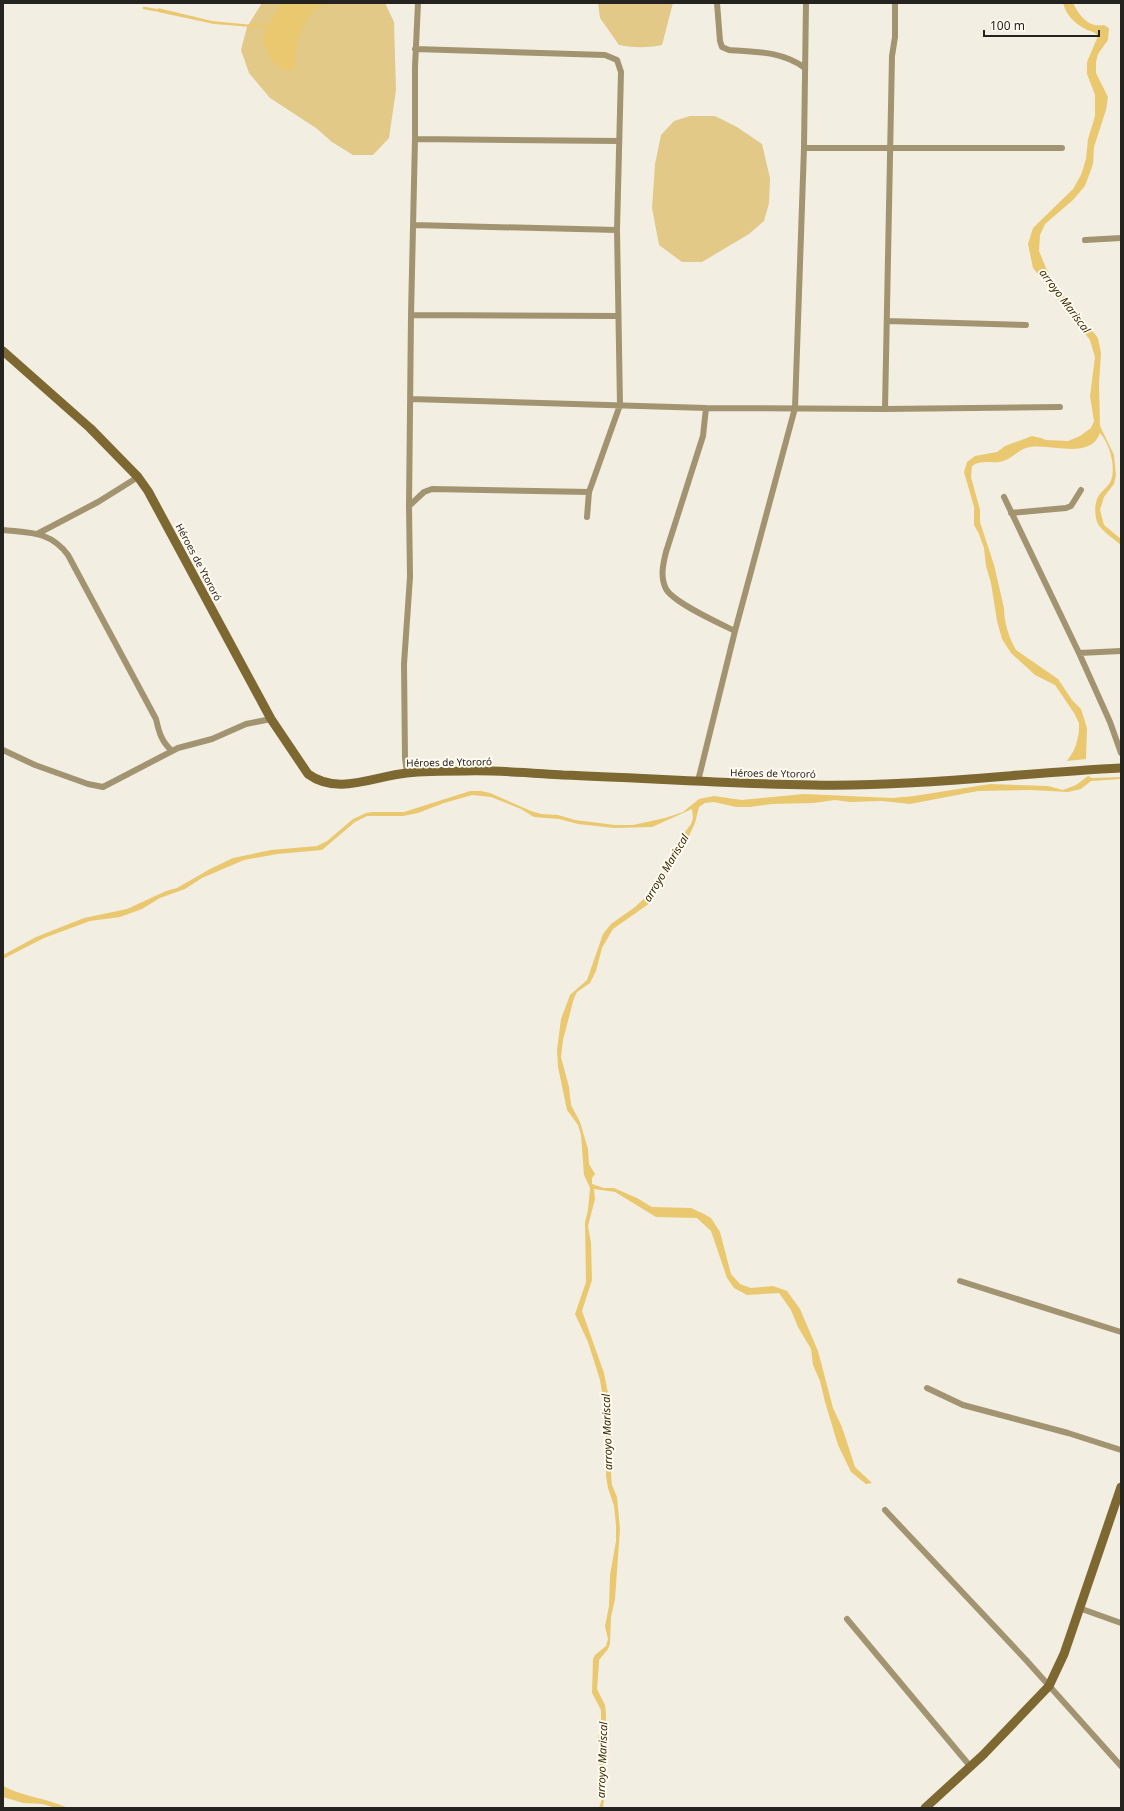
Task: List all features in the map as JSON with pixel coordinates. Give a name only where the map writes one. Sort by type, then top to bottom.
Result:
[{"type":"main road","name":"Héroes de Ytororó","points":[[3,351],[90,428],[138,477],[169,527],[271,718],[308,774],[316,780],[326,784],[355,783],[407,773],[467,771],[824,785],[915,782],[1121,768]]},
{"type":"main road","points":[[925,1808],[983,1755],[1049,1686],[1064,1654],[1121,1487]]},
{"type":"street","points":[[407,773],[405,758],[404,664],[410,577],[409,506],[411,315],[414,225],[415,49],[418,3]]},
{"type":"street","points":[[717,3],[720,41],[722,46],[729,50],[779,54],[790,58],[805,68]]},
{"type":"street","points":[[698,781],[735,631],[795,408],[804,148],[806,3]]},
{"type":"street","points":[[885,409],[892,52],[895,37],[895,3]]},
{"type":"street","points":[[415,49],[605,55],[616,60],[620,72],[617,230],[620,405],[589,492],[587,517]]},
{"type":"street","points":[[415,140],[619,141]]},
{"type":"street","points":[[804,148],[1062,148]]},
{"type":"street","points":[[414,225],[617,230]]},
{"type":"street","points":[[1085,240],[1121,238]]},
{"type":"street","points":[[411,315],[618,316]]},
{"type":"street","points":[[887,321],[936,324],[1026,324]]},
{"type":"street","points":[[411,399],[706,408],[885,409],[1060,407]]},
{"type":"street","points":[[706,408],[703,436],[666,552],[662,566],[662,576],[666,589],[676,598],[735,631]]},
{"type":"street","points":[[37,534],[98,502],[138,477]]},
{"type":"street","points":[[409,506],[424,492],[432,489],[589,492]]},
{"type":"street","points":[[1011,513],[1066,508],[1071,506],[1081,490]]},
{"type":"street","points":[[1004,498],[1079,653],[1110,722],[1121,753]]},
{"type":"street","points":[[3,530],[37,534],[54,539],[68,555],[156,719],[160,737],[165,745],[172,751]]},
{"type":"street","points":[[1079,653],[1121,651]]},
{"type":"street","points":[[3,750],[35,765],[88,784],[103,787],[172,751],[212,739],[246,724],[271,718]]},
{"type":"street","points":[[960,1281],[1121,1332]]},
{"type":"street","points":[[927,1388],[963,1405],[1068,1433],[1121,1450]]},
{"type":"street","points":[[885,1510],[1049,1686],[1121,1766]]},
{"type":"street","points":[[1079,1608],[1121,1623]]},
{"type":"street","points":[[847,1619],[970,1766]]},
{"type":"shaded area","points":[[262,3],[385,3],[394,22],[396,90],[389,138],[373,155],[353,155],[332,142],[316,128],[270,98],[249,73],[241,50],[247,27]]},
{"type":"shaded area","points":[[598,3],[673,3],[662,45],[651,47],[630,47],[619,45],[600,18]]},
{"type":"shaded area","points":[[690,116],[715,116],[737,127],[762,144],[770,178],[769,203],[764,221],[749,234],[702,262],[682,262],[659,245],[652,208],[655,164],[661,135],[674,121]]},
{"type":"water","points":[[283,3],[328,3],[322,5],[312,13],[304,25],[297,44],[294,68],[292,71],[280,69],[276,65],[263,40],[267,26]]},
{"type":"water","name":"arroyo Mariscal","points":[[1063,3],[1073,3],[1081,16],[1089,23],[1093,25],[1104,25],[1109,28],[1108,40],[1098,54],[1096,62],[1096,73],[1108,97],[1106,110],[1094,147],[1093,164],[1085,186],[1073,200],[1045,224],[1040,235],[1039,251],[1046,268],[1059,290],[1098,338],[1101,353],[1099,384],[1100,426],[1114,455],[1116,475],[1114,484],[1104,497],[1100,510],[1104,525],[1121,539],[1121,545],[1102,529],[1098,524],[1096,517],[1095,509],[1098,497],[1110,482],[1113,472],[1112,460],[1106,442],[1100,433],[1095,442],[1087,447],[1078,449],[1045,447],[1026,448],[1003,461],[975,464],[972,466],[971,477],[980,510],[980,522],[994,565],[1004,608],[1006,624],[1013,645],[1016,650],[1058,679],[1072,700],[1081,709],[1087,728],[1086,759],[1067,761],[1076,745],[1079,732],[1079,723],[1055,685],[1035,675],[1011,653],[1002,639],[997,621],[991,583],[986,566],[984,548],[974,525],[974,507],[964,472],[967,462],[975,456],[997,452],[1005,446],[1032,436],[1046,440],[1068,441],[1080,436],[1091,428],[1094,421],[1090,396],[1095,357],[1090,340],[1033,268],[1028,244],[1033,228],[1073,189],[1081,175],[1086,159],[1088,139],[1095,116],[1095,95],[1087,74],[1087,62],[1098,36],[1075,22],[1066,11]]},
{"type":"water","points":[[158,8],[212,21],[253,25],[252,27],[214,24],[158,12]]},
{"type":"water","name":"arroyo Mariscal","points":[[1088,776],[1092,778],[1121,777],[1121,779],[1091,781],[1081,789],[1068,792],[1031,790],[978,791],[910,804],[882,801],[850,802],[835,800],[814,803],[736,807],[714,802],[705,803],[699,807],[695,823],[687,840],[673,858],[666,876],[650,903],[613,929],[602,948],[596,971],[590,983],[577,992],[574,998],[563,1040],[561,1057],[569,1087],[571,1105],[580,1122],[588,1149],[589,1164],[595,1174],[592,1178],[592,1184],[604,1188],[614,1188],[637,1198],[652,1207],[691,1208],[704,1214],[711,1218],[720,1232],[731,1274],[740,1284],[751,1288],[773,1286],[787,1291],[800,1309],[818,1351],[833,1408],[842,1427],[855,1467],[872,1483],[866,1484],[851,1472],[838,1445],[820,1381],[813,1365],[811,1349],[798,1327],[791,1310],[779,1293],[747,1295],[734,1288],[727,1278],[711,1231],[697,1218],[656,1217],[615,1192],[594,1189],[595,1199],[588,1226],[591,1243],[592,1280],[582,1311],[604,1373],[612,1413],[611,1474],[612,1485],[617,1497],[620,1529],[615,1599],[611,1617],[610,1644],[599,1660],[597,1689],[605,1705],[606,1714],[606,1729],[603,1739],[604,1772],[606,1781],[603,1808],[599,1808],[602,1799],[599,1774],[600,1755],[598,1738],[601,1726],[601,1710],[592,1693],[593,1659],[595,1655],[606,1646],[608,1639],[605,1626],[609,1606],[610,1575],[616,1541],[616,1525],[614,1506],[606,1476],[606,1416],[600,1380],[588,1342],[575,1314],[586,1282],[585,1222],[588,1210],[590,1188],[584,1175],[581,1135],[578,1125],[567,1110],[558,1067],[557,1050],[561,1019],[570,995],[587,980],[603,934],[611,924],[635,907],[650,893],[666,869],[676,844],[691,824],[693,818],[692,809],[652,827],[614,828],[578,824],[559,819],[534,817],[521,809],[491,797],[472,795],[444,803],[418,813],[403,816],[367,816],[355,822],[322,850],[277,854],[244,860],[202,878],[185,889],[160,898],[142,909],[120,917],[90,921],[44,938],[3,959],[3,955],[36,937],[84,918],[127,909],[166,891],[177,888],[233,858],[271,850],[317,846],[327,841],[353,819],[366,813],[404,812],[470,791],[490,793],[541,814],[558,815],[575,820],[615,825],[633,825],[665,818],[683,812],[699,799],[714,796],[742,800],[804,794],[892,798],[990,784],[1048,786],[1063,790],[1076,785]]},
{"type":"water","points":[[3,1786],[19,1793],[68,1808],[55,1808],[43,1804],[23,1803],[3,1797]]},
{"type":"waterway","points":[[144,8],[161,11]]},
{"type":"waterway","points":[[251,25],[270,27]]}]
